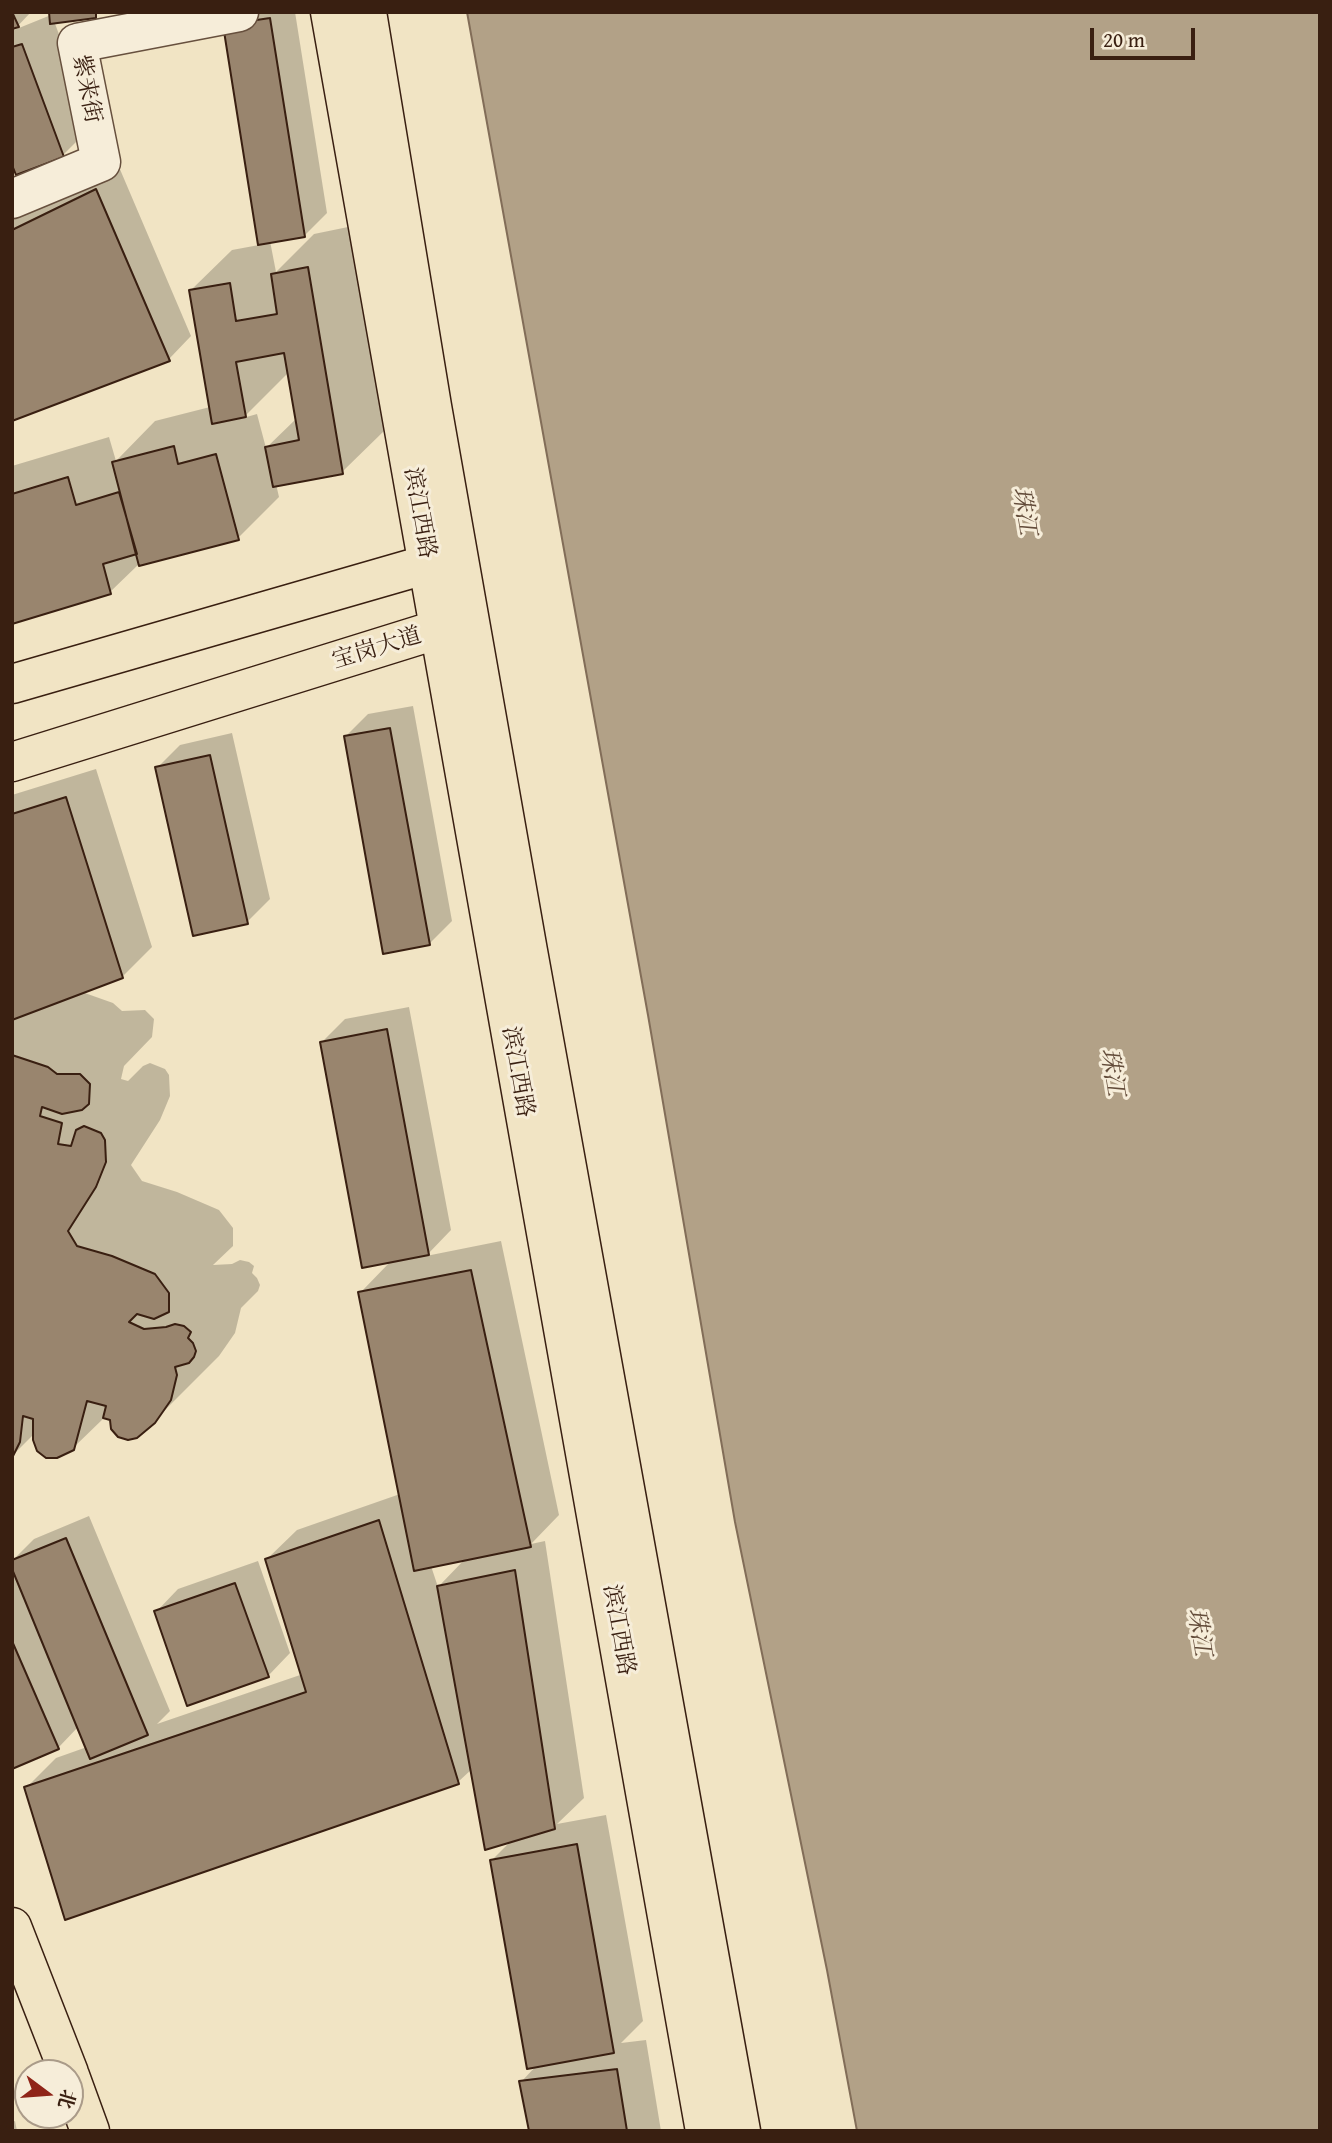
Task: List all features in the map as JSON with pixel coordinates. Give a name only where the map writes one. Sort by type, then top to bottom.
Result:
[{"type":"main road","name":"滨江西路","points":[[330,12],[705,2131]]},
{"type":"main road","name":"滨江西路","points":[[367,12],[432,406],[528,951],[741,2131]]},
{"type":"main road","points":[[12,684],[428,564],[465,586]]},
{"type":"main road","name":"宝岗大道","points":[[12,762],[439,629],[465,586]]},
{"type":"main road","points":[[12,1927],[63,2059]]},
{"type":"lane","name":"紫来街","points":[[12,198],[101,162],[77,43],[239,12]]},
{"type":"water","name":"珠江","points":[[467,12],[1320,12],[1320,2131],[857,2131],[827,1970],[735,1522],[648,1015]]},
{"type":"building","points":[[12,12],[19,27],[12,29]]},
{"type":"building","points":[[49,12],[96,12],[96,18],[50,24]]},
{"type":"building","points":[[270,18],[305,237],[258,245],[223,25]]},
{"type":"building","points":[[22,44],[64,157],[16,175],[12,165],[12,47]]},
{"type":"building","points":[[96,189],[170,361],[12,421],[12,230]]},
{"type":"building","points":[[308,267],[343,474],[273,487],[265,447],[299,440],[284,353],[236,362],[246,417],[212,424],[189,290],[230,283],[236,321],[277,314],[271,274]]},
{"type":"building","points":[[174,446],[178,464],[216,454],[239,540],[139,566],[112,462]]},
{"type":"building","points":[[68,477],[76,505],[119,492],[137,554],[103,564],[111,594],[12,624],[12,494]]},
{"type":"building","points":[[390,728],[430,945],[383,954],[344,736]]},
{"type":"building","points":[[210,755],[248,924],[193,936],[155,767]]},
{"type":"building","points":[[66,797],[123,978],[12,1020],[12,814]]},
{"type":"building","points":[[387,1029],[429,1255],[362,1268],[320,1042]]},
{"type":"building","points":[[12,1055],[48,1067],[57,1074],[80,1074],[90,1084],[89,1104],[82,1110],[62,1114],[42,1107],[40,1116],[62,1123],[58,1144],[71,1146],[76,1130],[84,1126],[101,1133],[105,1140],[106,1162],[96,1187],[68,1231],[77,1246],[112,1256],[155,1274],[169,1293],[169,1312],[154,1319],[137,1314],[129,1322],[144,1329],[175,1324],[184,1326],[191,1332],[188,1338],[196,1351],[189,1363],[175,1367],[177,1375],[171,1400],[155,1423],[137,1438],[128,1440],[118,1437],[111,1429],[110,1420],[103,1418],[106,1406],[87,1401],[74,1450],[57,1458],[46,1458],[37,1451],[33,1440],[33,1419],[23,1416],[20,1442],[12,1458]]},
{"type":"building","points":[[471,1270],[531,1547],[414,1571],[358,1292]]},
{"type":"building","points":[[379,1520],[459,1784],[65,1920],[24,1787],[306,1692],[265,1559]]},
{"type":"building","points":[[66,1538],[148,1735],[90,1759],[12,1569],[12,1560]]},
{"type":"building","points":[[515,1570],[555,1829],[485,1850],[437,1586]]},
{"type":"building","points":[[235,1583],[269,1677],[187,1706],[154,1611]]},
{"type":"building","points":[[12,1641],[59,1749],[12,1769]]},
{"type":"building","points":[[577,1844],[614,2053],[527,2069],[490,1860]]},
{"type":"building","points":[[617,2069],[627,2131],[529,2131],[519,2081]]}]
